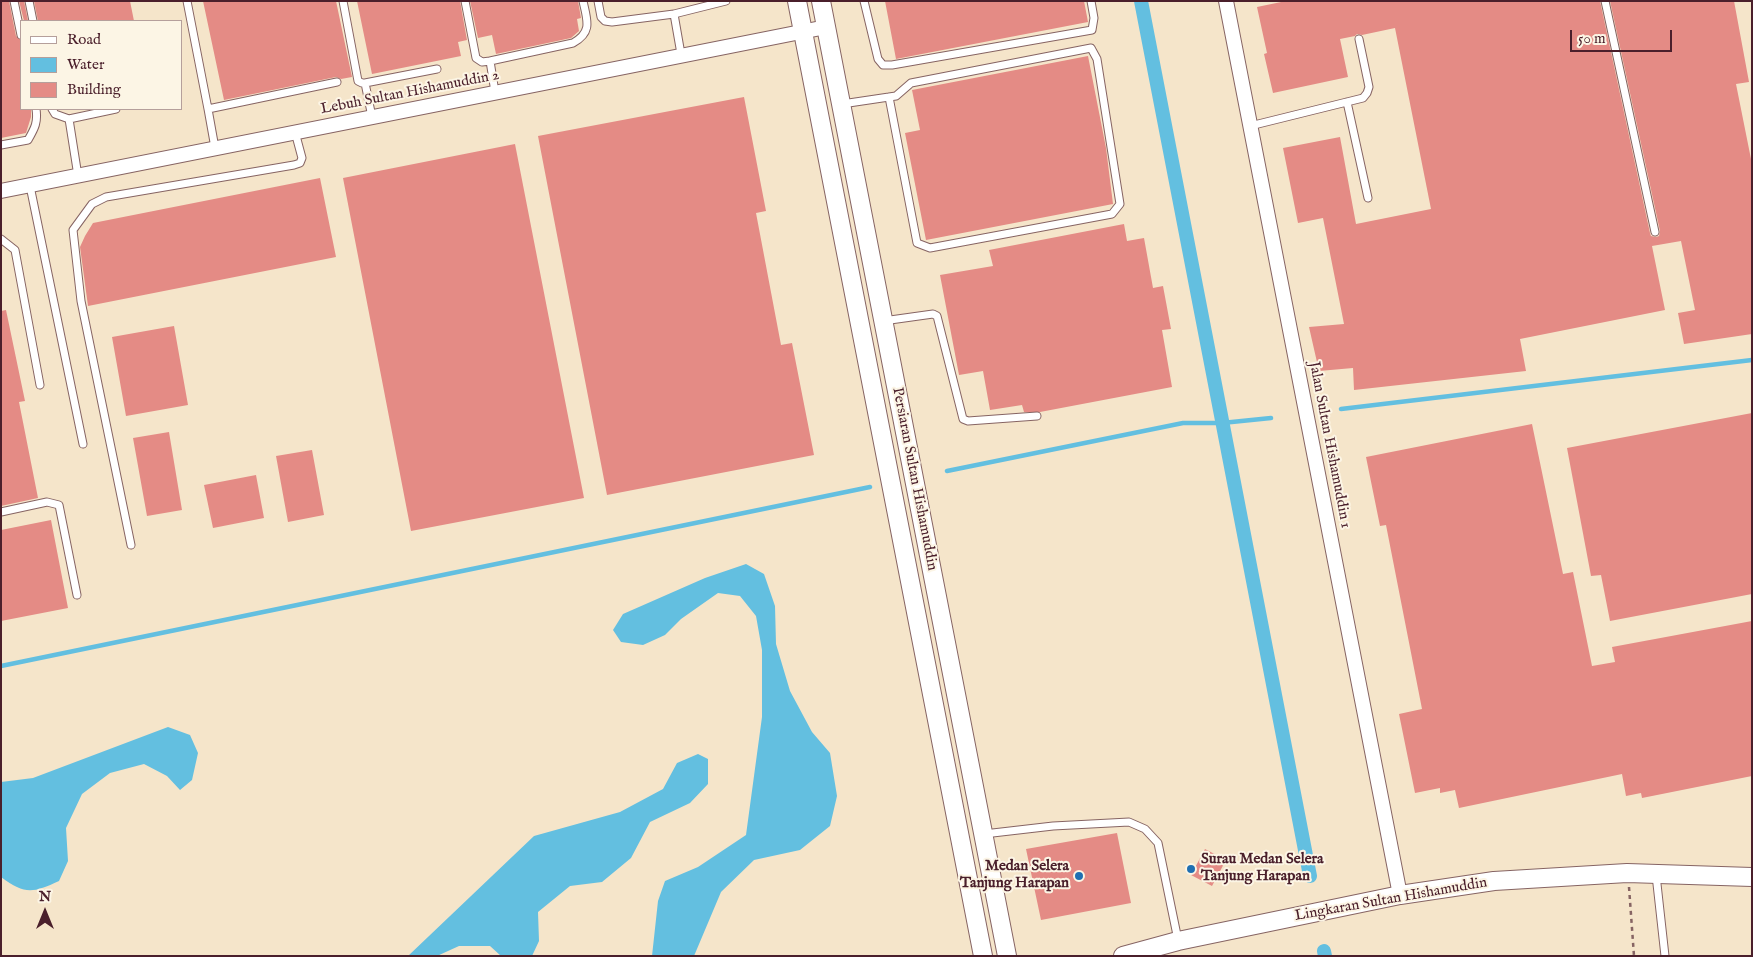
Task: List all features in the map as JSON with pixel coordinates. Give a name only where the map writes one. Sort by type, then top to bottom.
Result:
[{"type":"street","name":"Persiaran Sultan Hishamuddin","points":[[797,1],[983,956]]},
{"type":"street","name":"Persiaran Sultan Hishamuddin","points":[[821,1],[1007,956]]},
{"type":"street","name":"Jalan Sultan Hishamuddin 1","points":[[1226,1],[1400,895]]},
{"type":"street","name":"Lebuh Sultan Hishamuddin 2","points":[[1,191],[802,30],[826,27]]},
{"type":"street","points":[[936,714],[959,708]]},
{"type":"street","name":"Lingkaran Sultan Hishamuddin","points":[[1123,956],[1178,941],[1400,895],[1494,881],[1627,873],[1752,877]]},
{"type":"lane","points":[[14,1],[20,31]]},
{"type":"lane","points":[[29,1],[33,20]]},
{"type":"lane","points":[[187,1],[215,148]]},
{"type":"lane","points":[[343,1],[358,81],[365,83],[437,69]]},
{"type":"lane","points":[[465,1],[476,58],[482,62],[573,43],[583,38],[588,24],[583,1]]},
{"type":"lane","points":[[598,1],[601,17],[612,22],[674,14],[726,1]]},
{"type":"lane","points":[[864,1],[878,59],[883,65],[1092,30],[1094,18],[1090,1]]},
{"type":"lane","points":[[1605,1],[1654,232]]},
{"type":"lane","points":[[674,14],[682,54]]},
{"type":"lane","points":[[1250,126],[1363,98],[1369,87],[1359,39]]},
{"type":"lane","points":[[841,105],[888,97],[896,96],[911,83],[1091,48],[1097,59],[1120,204],[1112,214],[930,248],[917,243],[888,97]]},
{"type":"lane","points":[[490,61],[495,92]]},
{"type":"lane","points":[[208,109],[337,82]]},
{"type":"lane","points":[[365,83],[372,117]]},
{"type":"lane","points":[[1347,102],[1368,198]]},
{"type":"lane","points":[[1,145],[28,140],[38,120],[36,110]]},
{"type":"lane","points":[[53,110],[55,114],[69,119],[111,110]]},
{"type":"lane","points":[[69,119],[78,176]]},
{"type":"lane","points":[[131,545],[81,301],[73,230],[92,204],[106,197],[294,165],[300,162],[302,158],[295,132]]},
{"type":"lane","points":[[30,186],[83,444]]},
{"type":"lane","points":[[1,239],[15,250],[40,385]]},
{"type":"lane","points":[[883,321],[933,314],[937,316],[963,419],[968,421],[1037,416]]},
{"type":"lane","points":[[1,512],[47,502],[59,505],[78,595]]},
{"type":"lane","points":[[983,834],[1053,826],[1129,822],[1145,829],[1158,843],[1178,941]]},
{"type":"lane","points":[[1656,874],[1666,956]]},
{"type":"path","points":[[1627,873],[1634,956]]},
{"type":"water","points":[[746,564],[764,574],[775,606],[776,644],[790,691],[812,732],[830,753],[837,796],[830,826],[800,850],[754,860],[721,892],[694,956],[652,956],[658,901],[665,881],[698,867],[746,835],[762,717],[762,650],[756,616],[740,596],[718,593],[681,619],[665,635],[643,645],[621,642],[613,630],[623,614],[705,578]]},
{"type":"water","points":[[168,727],[190,735],[198,753],[192,780],[180,790],[167,776],[144,764],[110,773],[82,794],[66,828],[68,861],[59,881],[36,890],[29,890],[17,887],[1,877],[1,782],[33,778]]},
{"type":"water","points":[[698,754],[708,759],[708,784],[690,803],[650,822],[631,858],[602,882],[570,886],[538,912],[539,941],[532,956],[501,956],[490,946],[459,946],[437,956],[408,956],[534,836],[620,812],[663,789],[677,763]]},
{"type":"building","points":[[1,1],[9,1],[16,36],[20,39],[20,110],[31,110],[31,117],[26,133],[1,138]]},
{"type":"building","points":[[19,1],[24,1],[28,20],[24,20]]},
{"type":"building","points":[[34,1],[130,1],[134,20],[38,20]]},
{"type":"building","points":[[203,1],[336,1],[352,77],[341,79],[336,77],[224,100]]},
{"type":"building","points":[[357,1],[460,1],[467,40],[458,42],[461,56],[372,74]]},
{"type":"building","points":[[470,1],[578,1],[581,18],[577,19],[579,31],[571,38],[496,54],[492,35],[478,38]]},
{"type":"building","points":[[885,1],[1084,1],[1088,22],[896,59]]},
{"type":"building","points":[[1286,1],[1600,1],[1650,233],[1651,236],[1656,237],[1659,236],[1660,231],[1610,1],[1734,1],[1749,82],[1736,84],[1752,164],[1752,334],[1684,344],[1678,313],[1695,310],[1681,241],[1652,246],[1665,310],[1520,339],[1526,371],[1354,390],[1353,368],[1319,371],[1309,327],[1344,324],[1323,218],[1298,223],[1283,148],[1340,137],[1356,224],[1431,209],[1395,28],[1362,35],[1357,34],[1340,39],[1348,77],[1273,93],[1264,54],[1267,53],[1257,7]]},
{"type":"building","points":[[1088,56],[1106,148],[1113,204],[926,240],[905,133],[920,130],[912,90]]},
{"type":"building","points":[[744,97],[766,211],[756,213],[781,345],[792,343],[814,455],[607,495],[538,136]]},
{"type":"building","points":[[515,144],[584,498],[411,531],[343,178]]},
{"type":"building","points":[[320,178],[336,257],[88,306],[80,247],[93,223]]},
{"type":"building","points":[[1124,224],[1127,241],[1144,238],[1153,288],[1163,286],[1171,329],[1162,330],[1172,387],[1040,412],[1024,412],[1022,405],[990,410],[983,371],[959,375],[940,275],[993,266],[989,250]]},
{"type":"building","points":[[6,310],[25,401],[19,402],[38,498],[1,506],[1,311]]},
{"type":"building","points":[[174,326],[188,405],[126,416],[112,337]]},
{"type":"building","points":[[1752,413],[1752,594],[1610,621],[1601,575],[1591,576],[1567,448]]},
{"type":"building","points":[[1532,424],[1563,574],[1573,572],[1592,666],[1615,662],[1612,647],[1752,621],[1752,776],[1642,798],[1641,793],[1626,796],[1622,774],[1459,808],[1455,790],[1440,793],[1440,788],[1415,793],[1399,714],[1422,709],[1386,525],[1380,526],[1366,457]]},
{"type":"building","points":[[169,432],[182,510],[147,516],[133,438]]},
{"type":"building","points":[[312,450],[324,515],[288,522],[276,456]]},
{"type":"building","points":[[256,475],[264,518],[213,528],[204,485]]},
{"type":"building","points":[[51,520],[68,608],[1,621],[1,530]]},
{"type":"building","name":"Medan Selera Tanjung Harapan","points":[[1117,833],[1131,903],[1041,920],[1026,849]]},
{"type":"building","points":[[1205,849],[1226,860],[1212,886],[1191,875]]},
{"type":"waterway","points":[[1141,1],[1310,876]]},
{"type":"waterway","points":[[1341,409],[1752,360]]},
{"type":"waterway","points":[[947,471],[1183,423],[1222,423],[1271,418]]},
{"type":"waterway","points":[[1,666],[870,487]]},
{"type":"waterway","points":[[1324,951],[1325,956]]},
{"type":"place","name":"Surau Medan Selera Tanjung Harapan","points":[[1191,869]]},
{"type":"place","name":"Medan Selera Tanjung Harapan","points":[[1079,876]]}]
